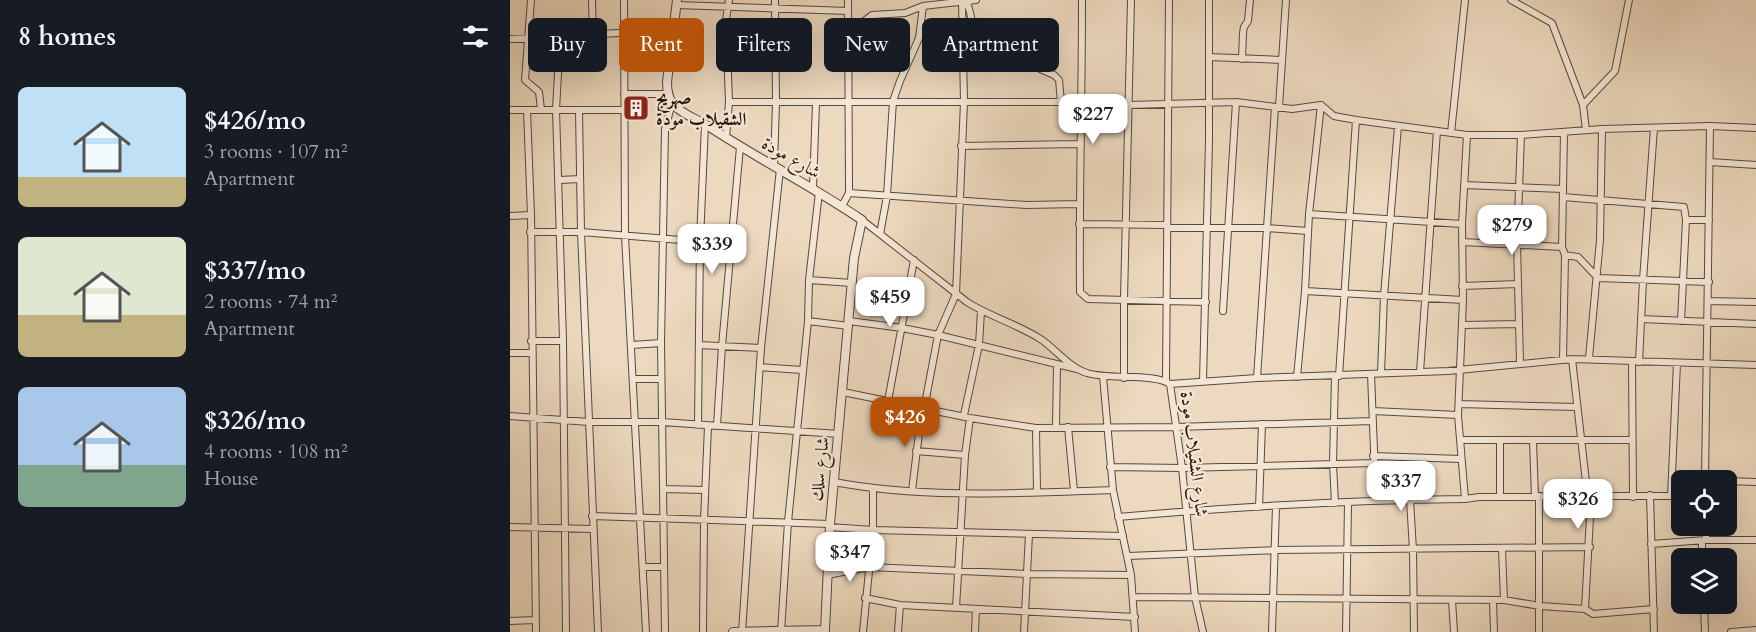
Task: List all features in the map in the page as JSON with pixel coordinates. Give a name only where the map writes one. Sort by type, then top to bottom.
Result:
[{"type":"street","points":[[530,18],[531,0]]},
{"type":"street","points":[[592,0],[593,18]]},
{"type":"street","points":[[624,0],[624,18]]},
{"type":"street","points":[[739,632],[777,167],[775,0]]},
{"type":"street","points":[[848,0],[848,18]]},
{"type":"street","points":[[942,0],[951,3]]},
{"type":"street","points":[[868,18],[872,15],[905,13],[923,6],[976,0]]},
{"type":"street","points":[[1082,0],[1080,292],[1088,299],[1206,302]]},
{"type":"street","points":[[1124,378],[1125,224],[1131,0]]},
{"type":"street","points":[[1169,0],[1168,383],[1420,372],[1572,358],[1756,366]]},
{"type":"street","points":[[1203,381],[1210,102],[1209,0]]},
{"type":"street","points":[[1242,59],[1244,27],[1248,21],[1250,0]]},
{"type":"street","points":[[1257,378],[1266,228],[1286,0]]},
{"type":"street","points":[[1451,133],[1465,0]]},
{"type":"street","points":[[1511,0],[1551,23],[1582,105],[1586,130]]},
{"type":"street","points":[[1582,105],[1615,71],[1629,0]]},
{"type":"street","points":[[674,18],[676,2],[729,3],[774,10],[848,11]]},
{"type":"street","points":[[912,491],[923,409],[938,335],[956,294],[964,102],[964,2]]},
{"type":"street","points":[[964,2],[970,10],[974,34],[979,42],[1054,75],[1059,80],[1061,102]]},
{"type":"street","points":[[726,138],[729,102],[726,20],[729,3]]},
{"type":"street","points":[[880,234],[887,196],[893,101],[920,38],[923,6]]},
{"type":"street","points":[[510,39],[528,39]]},
{"type":"street","points":[[528,49],[525,80],[539,92],[541,110]]},
{"type":"street","points":[[1209,57],[1282,60]]},
{"type":"street","points":[[558,72],[556,110],[560,180],[566,632]]},
{"type":"street","points":[[624,72],[625,236],[646,632]]},
{"type":"street","points":[[665,632],[661,343],[665,129],[672,103],[668,94],[668,72]]},
{"type":"street","points":[[842,206],[849,193],[848,72]]},
{"type":"street","points":[[624,94],[668,94]]},
{"type":"street","points":[[729,102],[1061,102],[1129,105],[1236,102],[1292,109],[1321,105],[1334,116],[1467,135],[1521,135],[1602,129],[1710,126],[1756,128]]},
{"type":"street","points":[[1223,311],[1236,102]]},
{"type":"street","name":"شارع مودة","points":[[672,103],[740,147],[816,190],[862,220]]},
{"type":"street","points":[[781,631],[788,522],[808,321],[816,190],[816,103]]},
{"type":"street","points":[[1297,377],[1309,214],[1321,105]]},
{"type":"street","points":[[527,110],[531,215],[536,632]]},
{"type":"street","points":[[579,110],[581,232],[598,632]]},
{"type":"street","points":[[510,111],[623,110]]},
{"type":"street","points":[[1335,503],[1334,422],[1351,216],[1356,120]]},
{"type":"street","points":[[698,425],[700,240],[705,124]]},
{"type":"street","points":[[1381,373],[1384,296],[1398,126]]},
{"type":"street","points":[[1705,470],[1710,126]]},
{"type":"street","points":[[1633,497],[1631,440],[1635,362],[1641,320],[1654,128]]},
{"type":"street","points":[[1589,358],[1598,278],[1602,129]]},
{"type":"street","points":[[1420,372],[1437,131]]},
{"type":"street","points":[[1563,359],[1564,132]]},
{"type":"street","points":[[1465,499],[1458,415],[1463,300],[1462,224],[1467,135]]},
{"type":"street","points":[[1520,363],[1517,244],[1521,135]]},
{"type":"street","points":[[961,146],[1081,144]]},
{"type":"street","points":[[717,426],[740,147]]},
{"type":"street","points":[[1710,162],[1756,165]]},
{"type":"street","points":[[560,180],[580,179]]},
{"type":"street","points":[[1464,185],[1563,189]]},
{"type":"street","points":[[849,193],[1026,205],[1079,204]]},
{"type":"street","points":[[1563,197],[1681,205],[1686,209],[1681,321]]},
{"type":"street","points":[[1309,214],[1462,224]]},
{"type":"street","points":[[510,216],[531,215]]},
{"type":"street","name":"شارع الشقيلاب مودة","points":[[862,220],[956,294],[981,311],[1037,337],[1080,370],[1103,376],[1168,383],[1182,468],[1195,597],[1203,632]]},
{"type":"street","name":"شارع سلك","points":[[739,632],[825,631],[830,526],[852,283],[856,246],[862,220]]},
{"type":"street","points":[[1686,220],[1709,220]]},
{"type":"street","points":[[1079,224],[1308,231]]},
{"type":"street","points":[[530,231],[581,232],[731,244]]},
{"type":"street","points":[[1462,242],[1562,247]]},
{"type":"street","points":[[1565,255],[1578,258],[1598,278],[1709,282]]},
{"type":"street","points":[[888,401],[914,260]]},
{"type":"street","points":[[809,280],[852,283]]},
{"type":"street","points":[[1462,286],[1518,284]]},
{"type":"street","points":[[1305,291],[1463,300]]},
{"type":"street","points":[[1709,301],[1756,302]]},
{"type":"street","points":[[956,608],[967,417],[979,345],[981,311]]},
{"type":"street","points":[[1641,320],[1756,324]]},
{"type":"street","points":[[808,321],[902,328],[1080,370]]},
{"type":"street","points":[[1462,325],[1519,324]]},
{"type":"street","points":[[531,341],[563,340]]},
{"type":"street","points":[[632,345],[661,343]]},
{"type":"street","points":[[699,345],[761,348]]},
{"type":"street","points":[[510,352],[531,352]]},
{"type":"street","points":[[1572,358],[1576,407],[1589,493],[1590,547],[1585,609]]},
{"type":"street","points":[[1672,470],[1677,363]]},
{"type":"street","points":[[1056,427],[1057,365]]},
{"type":"street","points":[[760,367],[802,370]]},
{"type":"street","points":[[1371,374],[1376,501]]},
{"type":"street","points":[[1103,376],[1110,467],[1131,574],[1135,632]]},
{"type":"street","points":[[633,379],[661,379]]},
{"type":"street","points":[[843,392],[923,409],[1036,428],[1176,427],[1373,420]]},
{"type":"street","points":[[1459,404],[1576,407]]},
{"type":"street","points":[[1373,411],[1458,415]]},
{"type":"street","points":[[510,416],[589,422],[662,422],[839,434]]},
{"type":"street","points":[[1258,507],[1262,424]]},
{"type":"street","points":[[703,632],[708,426]]},
{"type":"street","points":[[1068,427],[1074,491]]},
{"type":"street","points":[[1036,428],[1037,491]]},
{"type":"street","points":[[1460,440],[1631,440]]},
{"type":"street","points":[[1500,440],[1500,497]]},
{"type":"street","points":[[1533,441],[1537,496],[1539,632]]},
{"type":"street","points":[[916,452],[965,455]]},
{"type":"street","points":[[1110,467],[1182,468],[1333,464],[1373,459],[1461,459]]},
{"type":"street","points":[[1737,481],[1756,482]]},
{"type":"street","points":[[834,482],[873,489],[912,491],[1113,490]]},
{"type":"street","points":[[664,489],[705,490]]},
{"type":"street","points":[[863,632],[873,530],[873,489]]},
{"type":"street","points":[[1118,517],[1276,506],[1479,497],[1589,493],[1597,496],[1671,496]]},
{"type":"street","points":[[1650,495],[1654,632]]},
{"type":"street","points":[[1410,500],[1414,632]]},
{"type":"street","points":[[1346,632],[1348,503]]},
{"type":"street","points":[[1272,632],[1276,506]]},
{"type":"street","points":[[592,516],[788,522],[873,530],[1123,536]]},
{"type":"street","points":[[510,527],[593,529]]},
{"type":"street","points":[[1024,632],[1029,534]]},
{"type":"street","points":[[1703,548],[1705,536]]},
{"type":"street","points":[[1651,544],[1704,540],[1756,540]]},
{"type":"street","points":[[1128,556],[1276,550],[1590,547]]},
{"type":"street","points":[[1502,549],[1504,600]]},
{"type":"street","points":[[643,567],[663,567]]},
{"type":"street","points":[[827,575],[869,567],[1027,574],[1131,574]]},
{"type":"street","points":[[1133,597],[1504,600],[1540,606],[1585,609],[1593,614],[1654,609]]},
{"type":"street","points":[[865,598],[900,605],[1135,617]]},
{"type":"street","points":[[1452,600],[1454,632]]},
{"type":"street","points":[[1493,600],[1494,632]]},
{"type":"street","points":[[898,632],[900,605]]},
{"type":"street","points":[[975,632],[976,609]]},
{"type":"street","points":[[1704,614],[1704,632]]},
{"type":"street","points":[[510,621],[535,620]]},
{"type":"street","points":[[1731,632],[1756,630]]},
{"type":"place","name":"صهريج الشقيلاب مودة","points":[[636,108]]}]
